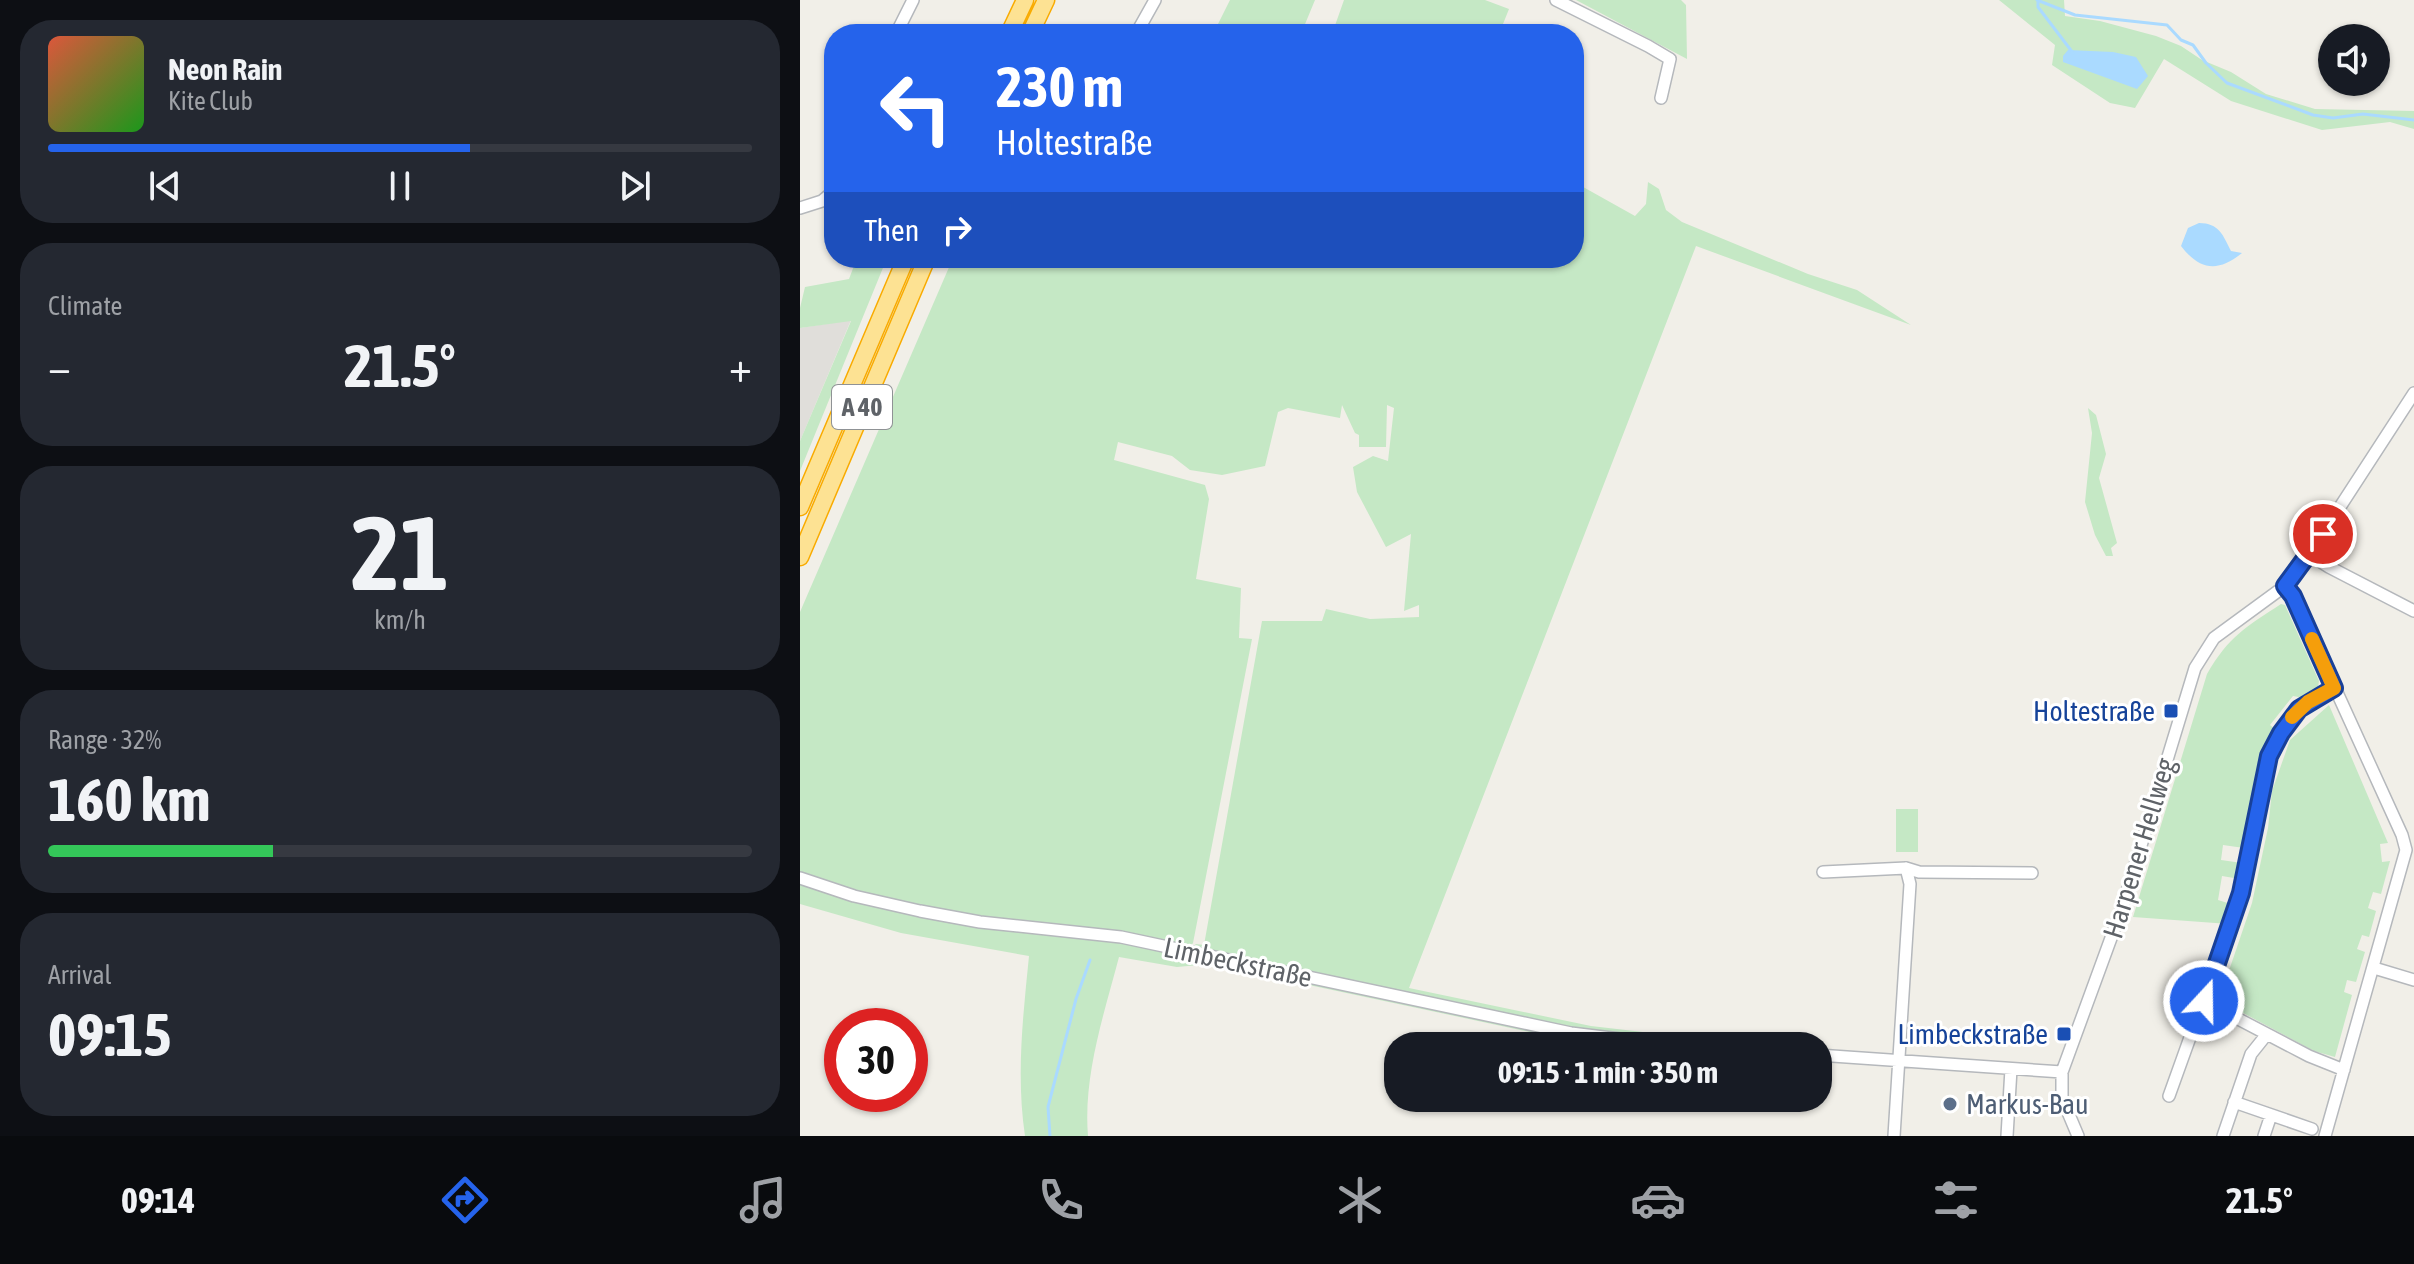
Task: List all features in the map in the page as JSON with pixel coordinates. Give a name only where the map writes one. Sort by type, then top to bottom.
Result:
[{"type":"highway","points":[[1014,24],[1025,0]]},
{"type":"highway","points":[[1035,24],[1046,0]]},
{"type":"highway","name":"A 40","points":[[800,507],[902,268]]},
{"type":"highway","name":"A 40","points":[[800,557],[923,268]]},
{"type":"street","points":[[901,24],[913,0]]},
{"type":"street","points":[[1142,24],[1155,0]]},
{"type":"street","points":[[1556,0],[1670,59],[1661,98]]},
{"type":"street","points":[[800,208],[824,199]]},
{"type":"street","name":"Harpener Hellweg","points":[[2078,1136],[2062,1098],[2062,1072],[2122,908],[2195,668],[2214,638],[2285,586],[2310,555],[2414,393]]},
{"type":"street","points":[[2310,555],[2414,611]]},
{"type":"street","points":[[2285,586],[2293,596],[2402,835],[2406,850],[2325,1136]]},
{"type":"street","points":[[2169,1096],[2241,893],[2269,756],[2299,709],[2334,688]]},
{"type":"street","points":[[1894,1136],[1910,884],[1906,868]]},
{"type":"street","points":[[1823,872],[1906,868],[1919,872],[2032,873]]},
{"type":"street","name":"Limbeckstraße","points":[[800,878],[854,896],[920,911],[980,922],[1121,937],[1566,1032]]},
{"type":"street","points":[[2374,968],[2414,980]]},
{"type":"street","points":[[2204,1001],[2309,1056],[2344,1070]]},
{"type":"street","points":[[2223,1136],[2251,1054],[2267,1034]]},
{"type":"street","points":[[1832,1056],[2062,1072]]},
{"type":"street","points":[[2007,1136],[2011,1069]]},
{"type":"street","points":[[2234,1102],[2312,1129]]},
{"type":"street","points":[[2264,1136],[2271,1115]]},
{"type":"shaded area","points":[[851,320],[800,441],[800,328]]},
{"type":"green space","points":[[1230,0],[1315,0],[1305,24],[1218,24]]},
{"type":"green space","points":[[1344,0],[1485,0],[1509,9],[1503,24],[1336,24]]},
{"type":"green space","points":[[1576,0],[1681,0],[1686,5],[1687,59]]},
{"type":"green space","points":[[1999,0],[2064,0],[2065,16],[2100,21],[2156,36],[2231,72],[2266,94],[2315,109],[2414,111],[2414,129],[2390,122],[2322,130],[2231,101],[2164,59],[2135,108],[2110,103],[2052,65],[2055,45]]},
{"type":"green space","points":[[1648,182],[1659,189],[1666,210],[1682,222],[1808,274],[1857,290],[1911,325],[1696,246],[1409,988],[1591,1026],[1643,1032],[1530,1032],[1210,964],[1177,967],[1119,957],[1092,1068],[1088,1136],[1025,1136],[1021,1068],[1029,956],[901,933],[800,904],[800,612],[949,268],[1584,268],[1584,187],[1635,216],[1646,204]],"holes":[[[1342,405],[1355,433],[1359,435],[1359,447],[1386,447],[1387,405],[1394,408],[1388,461],[1373,456],[1353,467],[1357,492],[1386,547],[1411,534],[1404,611],[1419,605],[1419,617],[1370,619],[1326,609],[1322,621],[1262,621],[1204,945],[1196,944],[1187,951],[1193,943],[1252,639],[1239,638],[1241,588],[1196,579],[1209,499],[1205,485],[1114,460],[1118,442],[1172,456],[1190,470],[1222,475],[1265,466],[1278,412],[1288,408],[1340,418]]]},
{"type":"green space","points":[[853,268],[883,268],[800,471],[800,441],[851,321],[800,328],[800,308],[805,287],[849,279]]},
{"type":"green space","points":[[2088,408],[2096,415],[2106,454],[2099,478],[2117,543],[2111,548],[2113,556],[2106,556],[2095,535],[2085,502],[2092,433]]},
{"type":"green space","points":[[2281,604],[2285,605],[2319,681],[2318,687],[2304,698],[2293,696],[2270,725],[2276,730],[2262,762],[2244,848],[2223,845],[2221,860],[2242,863],[2240,879],[2222,876],[2218,900],[2234,905],[2229,924],[2133,917],[2207,674],[2239,633]]},
{"type":"green space","points":[[2329,705],[2388,843],[2380,844],[2382,862],[2390,861],[2381,894],[2373,892],[2368,908],[2376,911],[2369,937],[2362,935],[2357,949],[2365,952],[2356,982],[2347,980],[2344,992],[2352,995],[2335,1057],[2314,1051],[2219,1000],[2252,903],[2268,828],[2272,791],[2290,740]]},
{"type":"green space","points":[[1896,809],[1918,809],[1918,852],[1896,852]]},
{"type":"water","points":[[2068,50],[2113,52],[2136,57],[2148,76],[2137,89],[2063,62]]},
{"type":"water","points":[[2199,223],[2216,228],[2231,251],[2242,253],[2218,266],[2195,260],[2181,246],[2188,228]]},
{"type":"waterway","points":[[2037,0],[2075,15],[2167,25],[2181,40],[2193,45],[2227,83],[2313,115],[2333,118],[2363,114],[2414,120]]},
{"type":"waterway","points":[[2038,1],[2038,7],[2073,53]]},
{"type":"waterway","points":[[1050,1136],[1048,1107],[1076,999],[1090,960]]},
{"type":"slow traffic","points":[[2292,717],[2315,697],[2334,688],[2312,639]]},
{"type":"place","name":"Holtestraße","points":[[2171,711]]},
{"type":"place","name":"Limbeckstraße","points":[[2064,1034]]},
{"type":"place","name":"Markus-Bau","points":[[1950,1104]]},
{"type":"route","points":[[2204,1001],[2241,893],[2269,756],[2299,709],[2334,688],[2293,596],[2285,586],[2323,534]]}]
